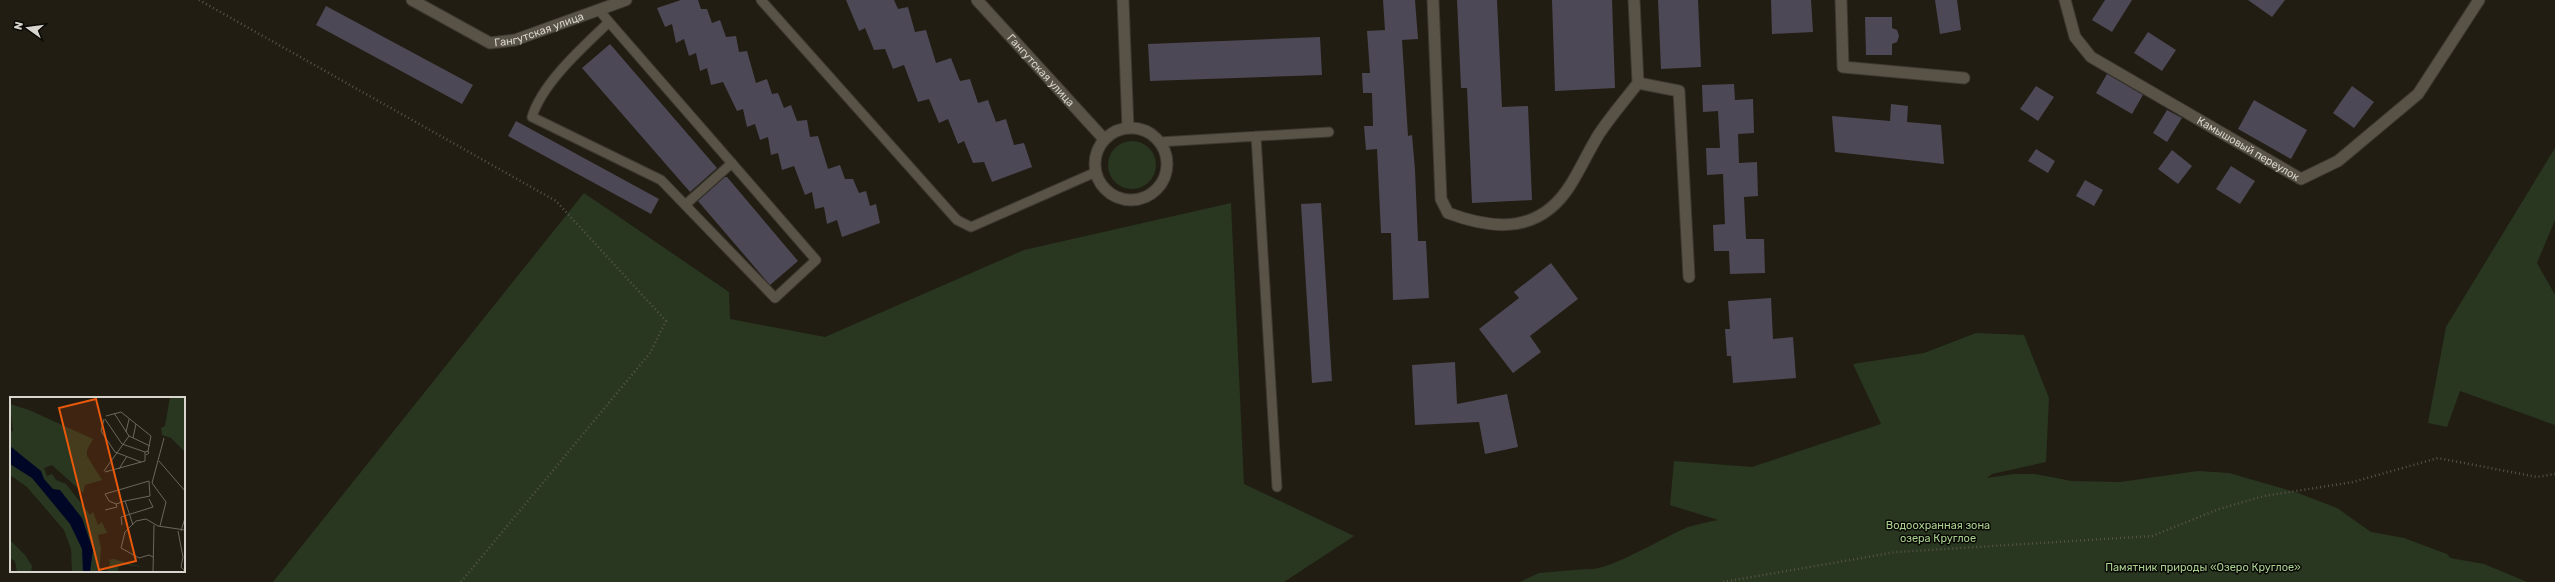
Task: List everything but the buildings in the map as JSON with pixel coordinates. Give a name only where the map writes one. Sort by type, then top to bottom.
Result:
[{"type":"street","name":"Гангутская улица","points":[[412,0],[490,43],[515,40],[626,0]]},
{"type":"street","name":"Гангутская улица","points":[[977,0],[1104,139]]},
{"type":"street","points":[[1123,0],[1128,128]]},
{"type":"street","points":[[1432,0],[1441,199],[1448,213],[1471,221],[1509,226],[1546,213],[1570,186],[1599,134],[1638,83],[1634,0]]},
{"type":"street","points":[[1841,0],[1843,67],[1964,78]]},
{"type":"street","name":"Камышовый переулок","points":[[2065,0],[2075,37],[2091,56],[2301,179],[2338,161],[2418,94],[2479,0]]},
{"type":"street","points":[[1638,83],[1679,90],[1689,277]]},
{"type":"street","points":[[1128,128],[1148,132],[1159,142],[1166,161],[1165,173],[1157,188],[1142,198],[1130,200],[1119,198],[1108,192],[1100,183],[1096,172],[1095,161],[1098,149],[1104,139],[1114,132],[1128,128]]},
{"type":"lane","points":[[761,0],[957,220],[971,227],[1096,172]]},
{"type":"lane","points":[[599,10],[816,260],[775,298],[661,180],[532,117],[535,107],[566,64],[609,22]]},
{"type":"lane","points":[[1159,142],[1329,132]]},
{"type":"lane","points":[[1256,136],[1277,487]]},
{"type":"lane","points":[[685,205],[732,163]]},
{"type":"path","points":[[199,0],[556,201],[666,320],[650,353],[461,582]]},
{"type":"path","points":[[1723,582],[1896,552],[2152,536],[2218,509],[2264,496],[2353,482],[2438,458],[2536,477],[2555,474]]},
{"type":"green space","points":[[1132,141],[1141,143],[1149,148],[1154,156],[1156,165],[1154,174],[1149,182],[1141,187],[1132,189],[1123,187],[1115,182],[1110,174],[1108,165],[1110,156],[1115,148],[1123,143]]},
{"type":"green space","points":[[2555,148],[2555,220],[2537,263],[2555,295],[2555,425],[2460,391],[2447,427],[2428,423],[2446,327]]},
{"type":"green space","points":[[584,193],[729,292],[730,319],[825,337],[1024,250],[1231,203],[1244,484],[1354,536],[1284,582],[273,582]]},
{"type":"green space","points":[[1976,333],[2024,335],[2049,398],[2046,462],[1992,474],[1987,478],[2014,474],[2035,474],[2072,481],[2120,482],[2198,471],[2229,473],[2298,493],[2337,508],[2371,532],[2404,538],[2447,554],[2450,558],[2484,564],[2527,582],[1520,582],[1539,573],[1595,569],[1621,560],[1688,527],[1718,520],[1670,505],[1674,461],[1752,467],[1881,424],[1853,364],[1924,353]]},
{"type":"park label","name":"Водоохранная зона озера Круглое","points":[[1938,531]]},
{"type":"park label","name":"Памятник природы «Озеро Круглое»","points":[[2203,567]]}]
